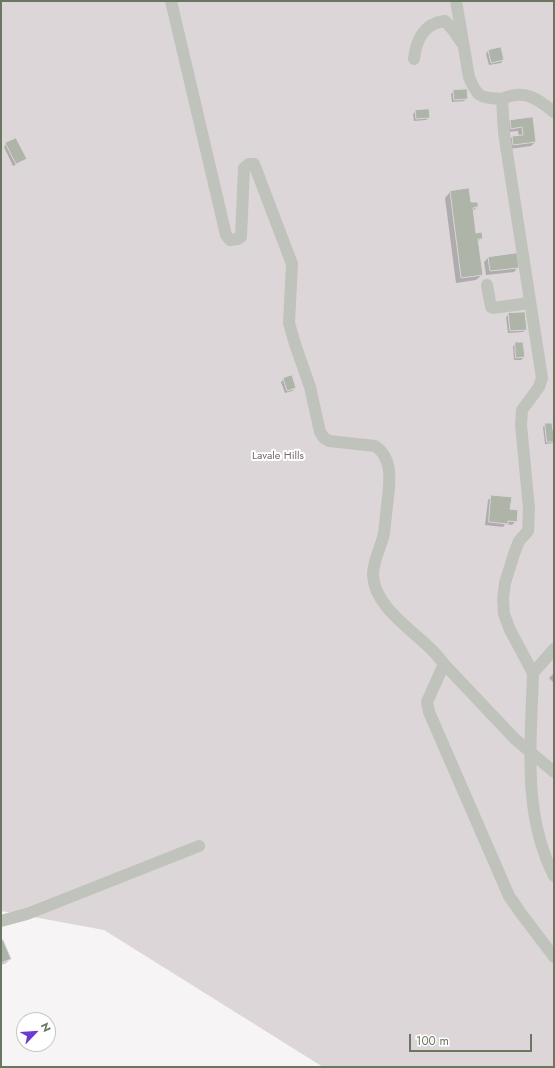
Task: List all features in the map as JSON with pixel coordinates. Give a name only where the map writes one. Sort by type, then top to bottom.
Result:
[{"type":"street","points":[[171,1],[226,235],[230,240],[241,237],[244,168],[249,164],[254,164],[292,264],[290,323],[295,344],[310,387],[320,432],[324,438],[329,441],[375,446],[379,449],[387,462],[389,483],[384,534],[374,568],[375,589],[383,602],[407,628],[433,650],[444,664],[515,738],[554,772]]},
{"type":"street","points":[[456,1],[469,77],[478,94],[486,98],[502,99],[509,96],[522,94],[531,96],[554,112]]},
{"type":"street","points":[[414,59],[415,50],[420,36],[428,27],[437,22],[445,21],[453,30],[464,48]]},
{"type":"street","points":[[502,99],[504,132],[529,303],[542,378],[539,387],[522,410],[521,425],[529,509],[528,531],[519,541],[505,583],[503,598],[504,614],[510,630],[533,672],[531,753],[533,808],[538,836],[546,861],[554,876]]},
{"type":"street","points":[[487,285],[491,307],[493,308],[529,303]]},
{"type":"street","points":[[533,672],[554,649]]},
{"type":"street","points":[[444,664],[427,702],[429,712],[509,896],[517,909],[554,957]]},
{"type":"street","points":[[1,921],[26,914],[199,846]]},
{"type":"green space","name":"Lavale Hills","points":[[1,1],[554,1],[554,1067],[323,1067],[104,930],[1,911]]},
{"type":"building","points":[[501,47],[504,60],[491,63],[488,50]]},
{"type":"building","points":[[467,89],[468,99],[454,100],[453,90]]},
{"type":"building","points":[[429,109],[430,118],[416,119],[415,110]]},
{"type":"building","points":[[533,117],[536,142],[513,145],[512,136],[523,135],[522,127],[511,129],[510,120]]},
{"type":"building","points":[[16,138],[27,159],[16,164],[5,143]]},
{"type":"building","points":[[469,188],[471,202],[478,202],[478,207],[473,208],[476,233],[482,232],[483,239],[478,239],[483,275],[461,278],[450,191]]},
{"type":"building","points":[[517,253],[519,268],[490,271],[488,257]]},
{"type":"building","points":[[525,312],[527,330],[510,331],[508,313]]},
{"type":"building","points":[[515,342],[523,342],[525,357],[516,358]]},
{"type":"building","points":[[292,375],[296,388],[287,391],[283,378]]},
{"type":"building","points":[[545,423],[552,423],[554,442],[547,442]]},
{"type":"building","points":[[491,495],[512,497],[510,509],[518,510],[517,522],[508,521],[508,524],[489,522]]},
{"type":"building","points":[[3,940],[11,959],[1,963],[1,941]]}]
